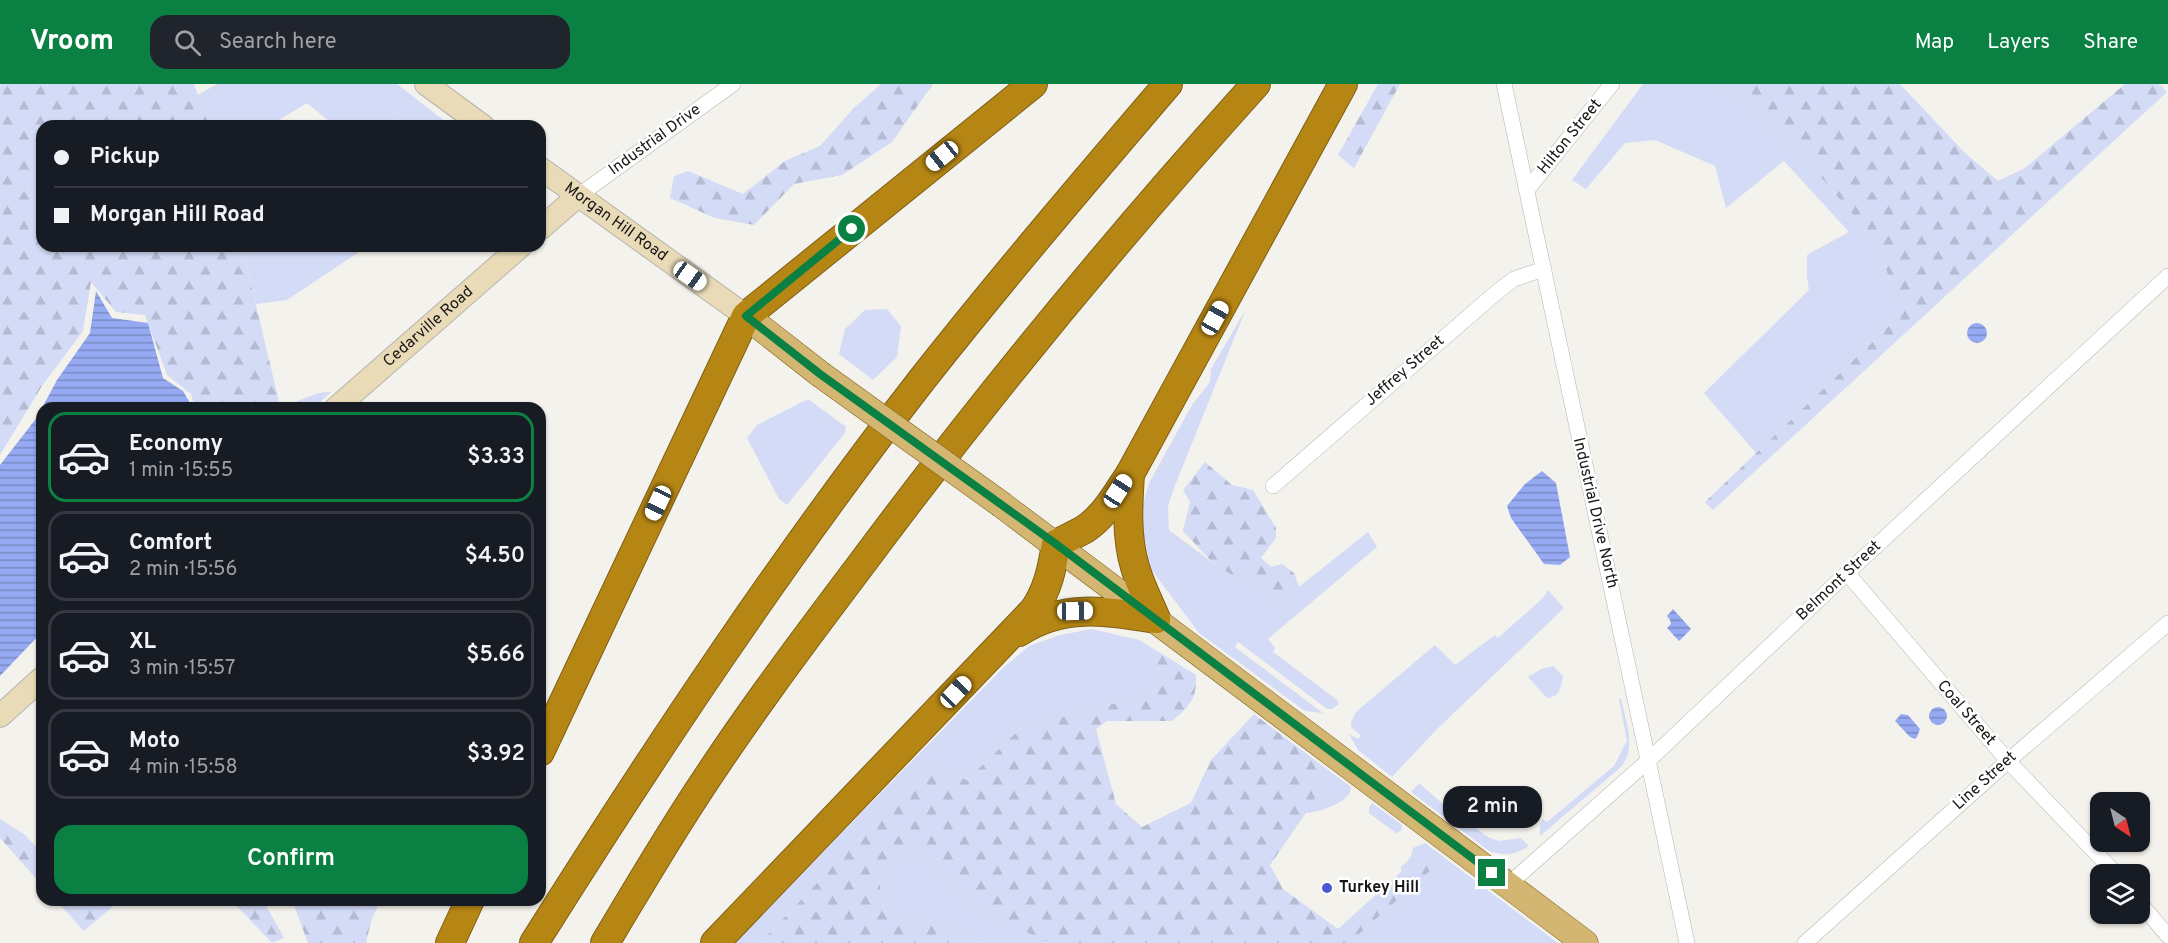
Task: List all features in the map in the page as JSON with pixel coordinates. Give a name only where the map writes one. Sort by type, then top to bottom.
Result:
[{"type":"highway","points":[[546,739],[746,316],[1033,84]]},
{"type":"highway","points":[[534,943],[669,733],[810,531],[930,370],[1037,237],[1168,84]]},
{"type":"highway","points":[[605,943],[682,816],[771,685],[906,504],[1035,340],[1161,190],[1256,84]]},
{"type":"highway","points":[[715,943],[1034,610],[1044,595],[1052,574],[1056,544],[1096,520],[1130,474],[1343,84]]},
{"type":"highway","points":[[1130,474],[1128,521],[1134,565],[1156,619]]},
{"type":"highway","points":[[1005,641],[1023,629],[1070,612],[1106,612],[1156,619]]},
{"type":"highway","points":[[450,943],[467,906]]},
{"type":"main road","points":[[426,84],[475,120]]},
{"type":"main road","name":"Morgan Hill Road","points":[[546,172],[1056,544],[1585,943]]},
{"type":"main road","points":[[546,224],[578,196]]},
{"type":"main road","name":"Cedarville Road","points":[[343,402],[514,252]]},
{"type":"main road","points":[[0,716],[36,683]]},
{"type":"street","name":"Industrial Drive","points":[[578,196],[733,84]]},
{"type":"street","name":"Industrial Drive North","points":[[1504,84],[1579,445],[1619,615],[1687,943]]},
{"type":"street","name":"Hilton Street","points":[[1527,190],[1612,84]]},
{"type":"street","name":"Jeffrey Street","points":[[1273,486],[1497,292],[1514,279],[1544,269]]},
{"type":"street","name":"Belmont Street","points":[[1508,885],[1649,760],[2168,276]]},
{"type":"street","name":"Coal Street","points":[[1847,573],[2008,760],[2106,864]]},
{"type":"street","name":"Line Street","points":[[1805,943],[2008,760],[2168,623]]},
{"type":"street","points":[[2150,915],[2168,936]]},
{"type":"green space","points":[[0,84],[194,84],[207,120],[36,120],[36,252],[243,252],[279,402],[193,402],[191,394],[167,375],[145,315],[116,312],[91,282],[83,331],[42,386],[0,455]]},
{"type":"green space","points":[[217,84],[397,84],[444,120],[328,120],[307,103],[279,120],[207,120],[198,95]]},
{"type":"green space","points":[[881,84],[933,84],[892,142],[842,175],[794,184],[754,225],[715,218],[670,198],[674,176],[688,171],[743,194],[785,161],[820,146],[854,108]]},
{"type":"green space","points":[[1378,84],[1400,84],[1354,168],[1338,155]]},
{"type":"green space","points":[[1643,84],[1721,84],[1795,147],[1855,217],[1879,249],[1896,298],[1896,317],[1884,331],[1756,453],[1704,393],[1809,290],[1807,255],[1849,232],[1784,161],[1726,208],[1715,166],[1655,140],[1625,143],[1586,189],[1572,180]]},
{"type":"green space","points":[[1721,84],[1900,84],[1966,154],[1998,181],[2025,168],[2125,84],[2159,84],[2167,92],[1713,510],[1705,502],[1896,317],[1896,298],[1879,249],[1855,217],[1795,147]]},
{"type":"green space","points":[[243,252],[359,252],[287,300],[256,304]]},
{"type":"green space","points":[[887,309],[901,326],[897,357],[873,380],[839,354],[845,329],[865,310]]},
{"type":"green space","points":[[1246,309],[1174,488],[1168,506],[1169,530],[1221,569],[1281,601],[1368,532],[1377,547],[1268,639],[1275,648],[1273,652],[1337,700],[1339,704],[1332,709],[1327,709],[1238,642],[1235,647],[1323,713],[1305,711],[1199,633],[1151,569],[1144,535],[1143,505],[1149,483],[1192,405],[1210,382],[1211,369]]},
{"type":"green space","points":[[331,392],[320,402],[296,402],[317,394]]},
{"type":"green space","points":[[808,399],[846,427],[845,433],[787,505],[779,499],[747,438],[757,425]]},
{"type":"green space","points":[[1205,462],[1232,485],[1253,490],[1276,528],[1276,538],[1261,558],[1271,567],[1282,564],[1294,573],[1299,587],[1281,601],[1221,569],[1183,531],[1190,502],[1183,490]]},
{"type":"green space","points":[[1548,590],[1564,608],[1436,730],[1392,777],[1358,750],[1349,734],[1358,739],[1361,736],[1351,727],[1356,712],[1435,645],[1455,665],[1495,635],[1498,638],[1543,598]]},
{"type":"green space","points":[[1092,629],[1139,640],[1154,649],[1159,670],[1155,693],[1021,728],[967,780],[929,765],[760,943],[734,943],[1003,668],[1029,646],[1060,635]]},
{"type":"green space","points":[[1154,649],[1196,675],[1194,696],[1188,706],[1172,721],[1107,721],[1096,729],[1116,804],[1142,827],[1191,803],[1211,760],[1254,714],[1312,758],[1326,777],[1310,807],[1270,865],[1283,889],[1338,929],[1401,872],[1427,857],[1440,862],[1349,943],[1049,943],[977,908],[937,871],[916,844],[890,860],[879,881],[885,914],[945,927],[981,943],[760,943],[929,765],[967,780],[1021,728],[1155,693],[1159,670]]},
{"type":"green space","points":[[1553,666],[1563,676],[1557,694],[1547,698],[1528,677],[1541,669]]},
{"type":"green space","points":[[1619,699],[1621,699],[1629,734],[1626,759],[1621,767],[1540,836],[1540,824],[1543,819],[1547,822],[1614,766],[1627,741]]},
{"type":"green space","points":[[1312,758],[1351,787],[1350,792],[1341,802],[1319,811],[1306,813],[1326,777]]},
{"type":"green space","points":[[1419,783],[1445,806],[1488,837],[1499,841],[1521,838],[1529,846],[1510,854],[1489,851],[1411,792]]},
{"type":"green space","points":[[1372,803],[1402,825],[1401,831],[1396,833],[1369,813]]},
{"type":"green space","points":[[0,819],[24,834],[36,847],[36,878],[0,838]]},
{"type":"green space","points":[[1425,843],[1558,943],[1349,943],[1439,862],[1427,857],[1401,872],[1401,867],[1409,859],[1413,848]]},
{"type":"green space","points":[[916,844],[937,871],[977,908],[1048,941],[1045,943],[981,943],[945,927],[885,914],[879,881],[890,860]]},
{"type":"green space","points":[[61,906],[113,906],[84,931]]},
{"type":"green space","points":[[237,906],[266,906],[284,938],[272,943]]},
{"type":"green space","points":[[294,906],[365,906],[372,918],[366,943],[308,943]]},
{"type":"green space","points":[[365,906],[378,906],[372,918]]},
{"type":"water","points":[[96,291],[112,318],[148,323],[163,378],[183,391],[189,402],[45,402],[57,380],[90,333]]},
{"type":"water","points":[[1977,323],[1984,326],[1987,333],[1984,340],[1977,343],[1970,340],[1967,333],[1970,326]]},
{"type":"water","points":[[36,418],[36,638],[0,676],[0,465]]},
{"type":"water","points":[[1542,471],[1556,483],[1570,557],[1560,565],[1544,564],[1511,518],[1507,506],[1525,484]]},
{"type":"water","points":[[1673,609],[1691,629],[1679,641],[1667,628],[1671,624],[1667,616]]},
{"type":"water","points":[[1938,707],[1944,710],[1947,716],[1944,722],[1938,725],[1932,722],[1929,716],[1932,710]]},
{"type":"water","points":[[1901,714],[1908,715],[1920,729],[1915,739],[1910,737],[1895,721]]},
{"type":"place","name":"Turkey Hill","points":[[1327,888]]},
{"type":"route","points":[[852,229],[746,316],[820,374],[1056,544],[1492,873]]}]
